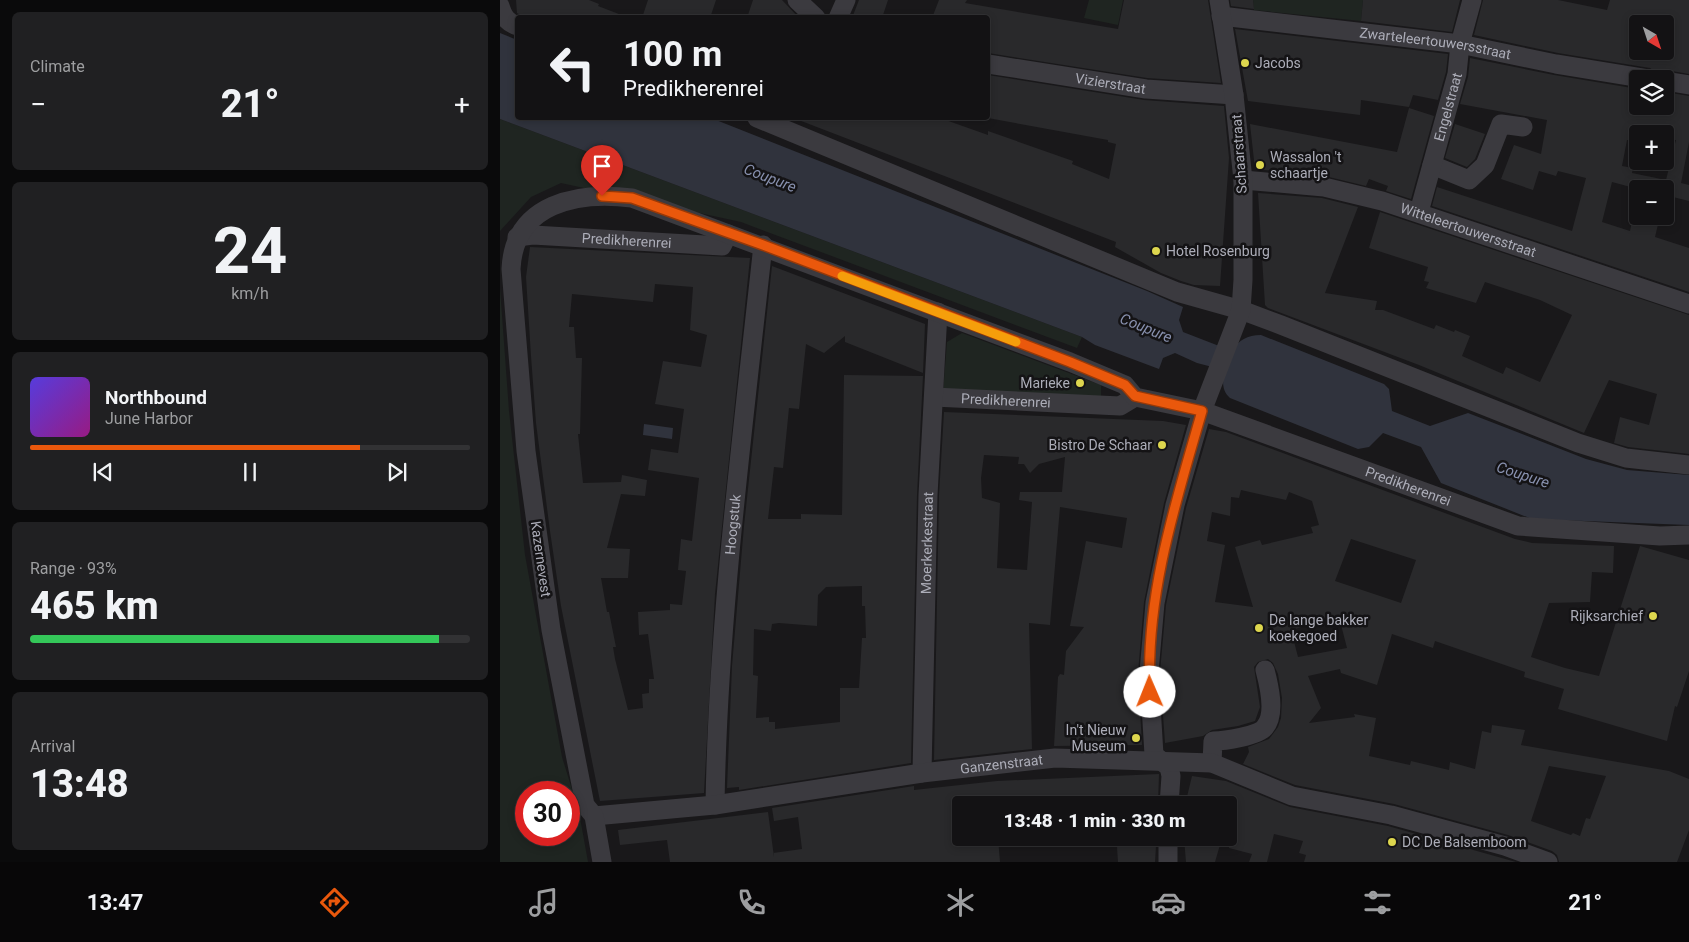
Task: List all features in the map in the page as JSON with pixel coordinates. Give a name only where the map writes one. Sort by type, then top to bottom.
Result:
[{"type":"street","points":[[797,0],[813,15]]},
{"type":"street","points":[[839,15],[846,0]]},
{"type":"street","name":"Engelstraat","points":[[1419,212],[1457,74],[1460,44],[1472,0]]},
{"type":"street","name":"Zwarteleertouwersstraat","points":[[1220,8],[1460,44],[1556,64],[1629,76]]},
{"type":"street","name":"Schaarstraat","points":[[1169,796],[1170,776],[1168,767],[1154,755],[1149,672],[1155,603],[1175,505],[1202,411],[1237,318],[1243,280],[1242,180],[1234,95],[1220,8]]},
{"type":"street","name":"Vizierstraat","points":[[990,64],[1146,89],[1234,95]]},
{"type":"street","points":[[1674,83],[1689,85]]},
{"type":"street","points":[[769,120],[794,124],[1237,318],[1382,364],[1578,443],[1626,458],[1689,465]]},
{"type":"street","points":[[1432,165],[1469,180],[1485,165],[1501,124],[1523,127]]},
{"type":"street","name":"Witteleertouwersstraat","points":[[1242,180],[1324,187],[1382,201],[1689,304]]},
{"type":"street","name":"Predikherenrei","points":[[514,244],[527,224],[541,212],[558,204],[577,198],[602,196],[632,198],[763,245],[1125,385],[1135,396],[1202,411],[1518,526],[1660,536],[1689,535]]},
{"type":"street","name":"Predikherenrei","points":[[514,244],[533,235],[722,246],[728,234]]},
{"type":"street","name":"Kazernevest","points":[[514,244],[511,269],[526,451],[550,620],[585,805],[594,816],[602,862]]},
{"type":"street","name":"Hoogstuk","points":[[715,805],[718,703],[736,494],[763,245]]},
{"type":"street","name":"Moerkerkestraat","points":[[922,773],[928,495],[938,312]]},
{"type":"street","name":"Predikherenrei","points":[[934,397],[1120,406],[1135,396]]},
{"type":"street","points":[[1212,763],[1213,741],[1253,734],[1264,729],[1269,722],[1269,683],[1265,670]]},
{"type":"street","name":"Ganzenstraat","points":[[594,816],[715,805],[922,773],[1055,758],[1212,763],[1292,796],[1391,815],[1505,846],[1548,862]]},
{"type":"street","points":[[1168,846],[1168,862]]},
{"type":"shaded area","points":[[1089,0],[1123,0],[1118,25],[1084,18]]},
{"type":"shaded area","points":[[1253,0],[1363,0],[1361,21],[1254,10]]},
{"type":"shaded area","points":[[500,119],[1082,337],[1077,348],[741,222],[561,183],[531,197],[500,231]]},
{"type":"shaded area","points":[[500,288],[509,411],[525,555],[562,757],[569,781],[515,781],[515,846],[580,846],[580,818],[588,862],[500,862]]},
{"type":"shaded area","points":[[962,333],[1101,385],[1101,400],[943,392],[947,342]]},
{"type":"water","name":"Coupure","points":[[500,33],[515,39],[515,120],[716,120],[1183,307],[1179,320],[1183,332],[1232,351],[1244,339],[1261,335],[1384,384],[1389,389],[1392,411],[1430,426],[1468,413],[1586,459],[1627,470],[1689,475],[1689,525],[1532,519],[1441,483],[1421,447],[1383,433],[1369,447],[1358,449],[1230,398],[1224,389],[1224,370],[1197,363],[1175,353],[1163,358],[1159,369],[1095,345],[1082,337],[500,119]]},
{"type":"water","points":[[644,424],[673,428],[672,439],[643,435]]},
{"type":"building","points":[[516,0],[589,0],[599,4],[598,6],[621,15],[520,15],[517,13]]},
{"type":"building","points":[[648,0],[716,0],[711,15],[643,15]]},
{"type":"building","points":[[753,0],[782,0],[796,15],[748,15]]},
{"type":"building","points":[[859,0],[888,0],[883,15],[853,15]]},
{"type":"building","points":[[939,0],[967,0],[965,3],[1118,29],[1124,0],[1208,0],[1221,83],[1147,78],[990,53],[990,15],[933,15]]},
{"type":"building","points":[[1230,0],[1253,0],[1254,9],[1231,6]]},
{"type":"building","points":[[1363,0],[1460,0],[1452,32],[1361,21]]},
{"type":"building","points":[[1483,0],[1558,0],[1607,10],[1610,0],[1689,0],[1689,74],[1674,70],[1653,70],[1558,53],[1474,35]]},
{"type":"building","points":[[1235,29],[1448,54],[1446,72],[1438,100],[1413,95],[1409,107],[1361,100],[1360,115],[1248,101]]},
{"type":"building","points":[[1470,58],[1629,88],[1629,115],[1674,115],[1674,94],[1689,96],[1689,142],[1681,183],[1689,185],[1689,201],[1674,197],[1674,180],[1666,180],[1629,180],[1629,187],[1612,182],[1602,222],[1630,231],[1631,225],[1658,225],[1655,237],[1689,248],[1689,292],[1432,206],[1437,187],[1572,231],[1586,178],[1558,171],[1556,176],[1539,171],[1533,190],[1501,179],[1514,145],[1541,154],[1547,120],[1460,104],[1468,77]]},
{"type":"building","points":[[990,75],[1144,100],[1224,106],[1229,158],[1220,286],[1194,285],[1181,281],[1161,273],[1115,247],[1116,242],[799,120],[946,120],[988,135],[988,131],[1073,161],[1072,164],[1109,179],[1116,144],[1108,142],[1108,140],[990,118]]},
{"type":"building","points":[[1409,108],[1434,116],[1411,199],[1386,191],[1388,186],[1369,179],[1366,186],[1325,176],[1255,169],[1250,124],[1397,152]]},
{"type":"building","points":[[1455,124],[1485,134],[1475,159],[1467,167],[1445,158]]},
{"type":"building","points":[[1258,193],[1322,198],[1358,207],[1325,293],[1377,301],[1375,310],[1383,310],[1434,329],[1436,325],[1470,336],[1462,356],[1503,374],[1506,367],[1540,382],[1572,315],[1540,300],[1485,282],[1476,303],[1426,288],[1429,282],[1424,281],[1428,267],[1369,248],[1380,212],[1689,315],[1689,454],[1628,447],[1614,443],[1620,417],[1649,425],[1657,394],[1609,380],[1584,433],[1419,365],[1268,308],[1265,305]]},
{"type":"building","points":[[530,247],[750,258],[715,594],[704,793],[600,801],[561,606],[550,531],[536,423],[526,277]],"holes":[[[655,284],[693,287],[690,330],[707,335],[701,367],[663,361],[655,404],[684,409],[678,453],[651,449],[648,470],[699,478],[692,541],[681,539],[678,570],[686,571],[682,605],[670,604],[670,610],[638,612],[639,635],[648,634],[654,679],[649,679],[649,693],[642,694],[643,708],[628,710],[615,659],[613,647],[616,647],[601,578],[628,578],[630,549],[607,548],[621,494],[645,496],[647,480],[622,475],[621,482],[583,483],[578,434],[580,434],[582,358],[576,358],[574,327],[569,327],[572,294],[653,302]]]},
{"type":"building","points":[[772,266],[925,324],[923,373],[845,342],[845,336],[824,353],[806,344],[799,409],[789,408],[783,468],[774,467],[768,519],[801,519],[801,514],[842,515],[844,375],[923,376],[917,495],[911,763],[739,790],[739,787],[727,788],[732,666],[744,526]],"holes":[[[862,586],[862,606],[865,606],[866,638],[862,638],[859,688],[840,688],[840,722],[775,729],[775,722],[769,722],[769,717],[756,718],[758,676],[753,675],[754,629],[771,631],[772,624],[779,623],[817,626],[818,595],[826,587]]]},
{"type":"building","points":[[944,412],[1163,421],[1186,425],[1164,503],[1144,602],[1138,673],[1142,745],[1054,746],[1058,677],[1060,674],[1064,675],[1066,651],[1084,627],[1070,626],[1086,541],[1122,548],[1127,518],[1060,507],[1050,625],[1029,623],[1032,749],[934,760],[939,495]],"holes":[[[984,455],[1019,457],[1018,464],[1024,464],[1030,473],[1039,464],[1065,457],[1062,492],[1020,492],[1019,500],[1032,502],[1027,570],[997,568],[1000,503],[982,498],[981,478]]]},
{"type":"building","points":[[1209,429],[1226,432],[1515,539],[1532,543],[1614,546],[1613,573],[1592,572],[1590,602],[1549,603],[1531,657],[1599,676],[1640,546],[1689,560],[1689,671],[1677,707],[1675,706],[1667,741],[1558,709],[1564,689],[1524,677],[1525,672],[1435,641],[1433,648],[1392,634],[1377,685],[1341,673],[1340,669],[1308,676],[1321,708],[1309,723],[1355,717],[1354,714],[1376,718],[1369,756],[1410,765],[1411,761],[1449,770],[1450,762],[1475,769],[1482,731],[1491,733],[1492,725],[1525,730],[1521,745],[1669,771],[1689,779],[1689,830],[1677,862],[1559,862],[1557,855],[1552,851],[1508,835],[1394,804],[1295,785],[1243,764],[1249,752],[1248,747],[1269,739],[1278,727],[1281,718],[1282,698],[1278,674],[1273,663],[1268,659],[1258,662],[1254,667],[1260,707],[1255,721],[1212,730],[1203,736],[1165,743],[1160,672],[1166,605],[1186,508]],"holes":[[[1241,490],[1286,500],[1289,492],[1312,501],[1319,525],[1311,527],[1313,533],[1262,545],[1260,540],[1235,547],[1253,607],[1215,602],[1225,545],[1207,541],[1212,512],[1230,516],[1231,497],[1239,498]],[[1351,539],[1416,560],[1401,603],[1335,581]],[[1339,617],[1347,648],[1298,657],[1291,630]],[[1549,766],[1606,776],[1590,819],[1586,818],[1580,836],[1573,833],[1571,835],[1531,821]]]},
{"type":"building","points":[[1159,774],[1158,796],[952,796],[952,846],[999,846],[1000,862],[670,862],[667,840],[620,845],[618,830],[768,812],[773,853],[802,849],[798,817],[774,821],[772,808],[914,786],[914,790],[997,781]]},
{"type":"building","points":[[1192,776],[1226,781],[1290,807],[1388,826],[1516,862],[1304,862],[1306,855],[1299,853],[1303,841],[1274,834],[1267,862],[1249,862],[1252,854],[1229,848],[1229,846],[1237,846],[1237,796],[1187,796]]},
{"type":"building","points":[[1156,846],[1155,862],[1118,862],[1117,847]]},
{"type":"building","points":[[1185,846],[1220,846],[1215,862],[1186,862]]},
{"type":"slow traffic","points":[[842,276],[1016,342]]},
{"type":"place","name":"Jacobs","points":[[1245,63]]},
{"type":"place","name":"Wassalon 't schaartje","points":[[1260,165]]},
{"type":"place","name":"Hotel Rosenburg","points":[[1156,251]]},
{"type":"place","name":"Marieke","points":[[1080,383]]},
{"type":"place","name":"Bistro De Schaar","points":[[1162,445]]},
{"type":"place","name":"Rijksarchief","points":[[1653,616]]},
{"type":"place","name":"De lange bakker koekegoed","points":[[1259,628]]},
{"type":"place","name":"In't Nieuw Museum","points":[[1136,738]]},
{"type":"place","name":"DC De Balsemboom","points":[[1392,842]]},
{"type":"route","points":[[602,196],[632,198],[763,245],[895,297],[1070,362],[1125,385],[1135,396],[1202,411],[1175,505],[1155,603],[1149,672],[1150,692]]}]
